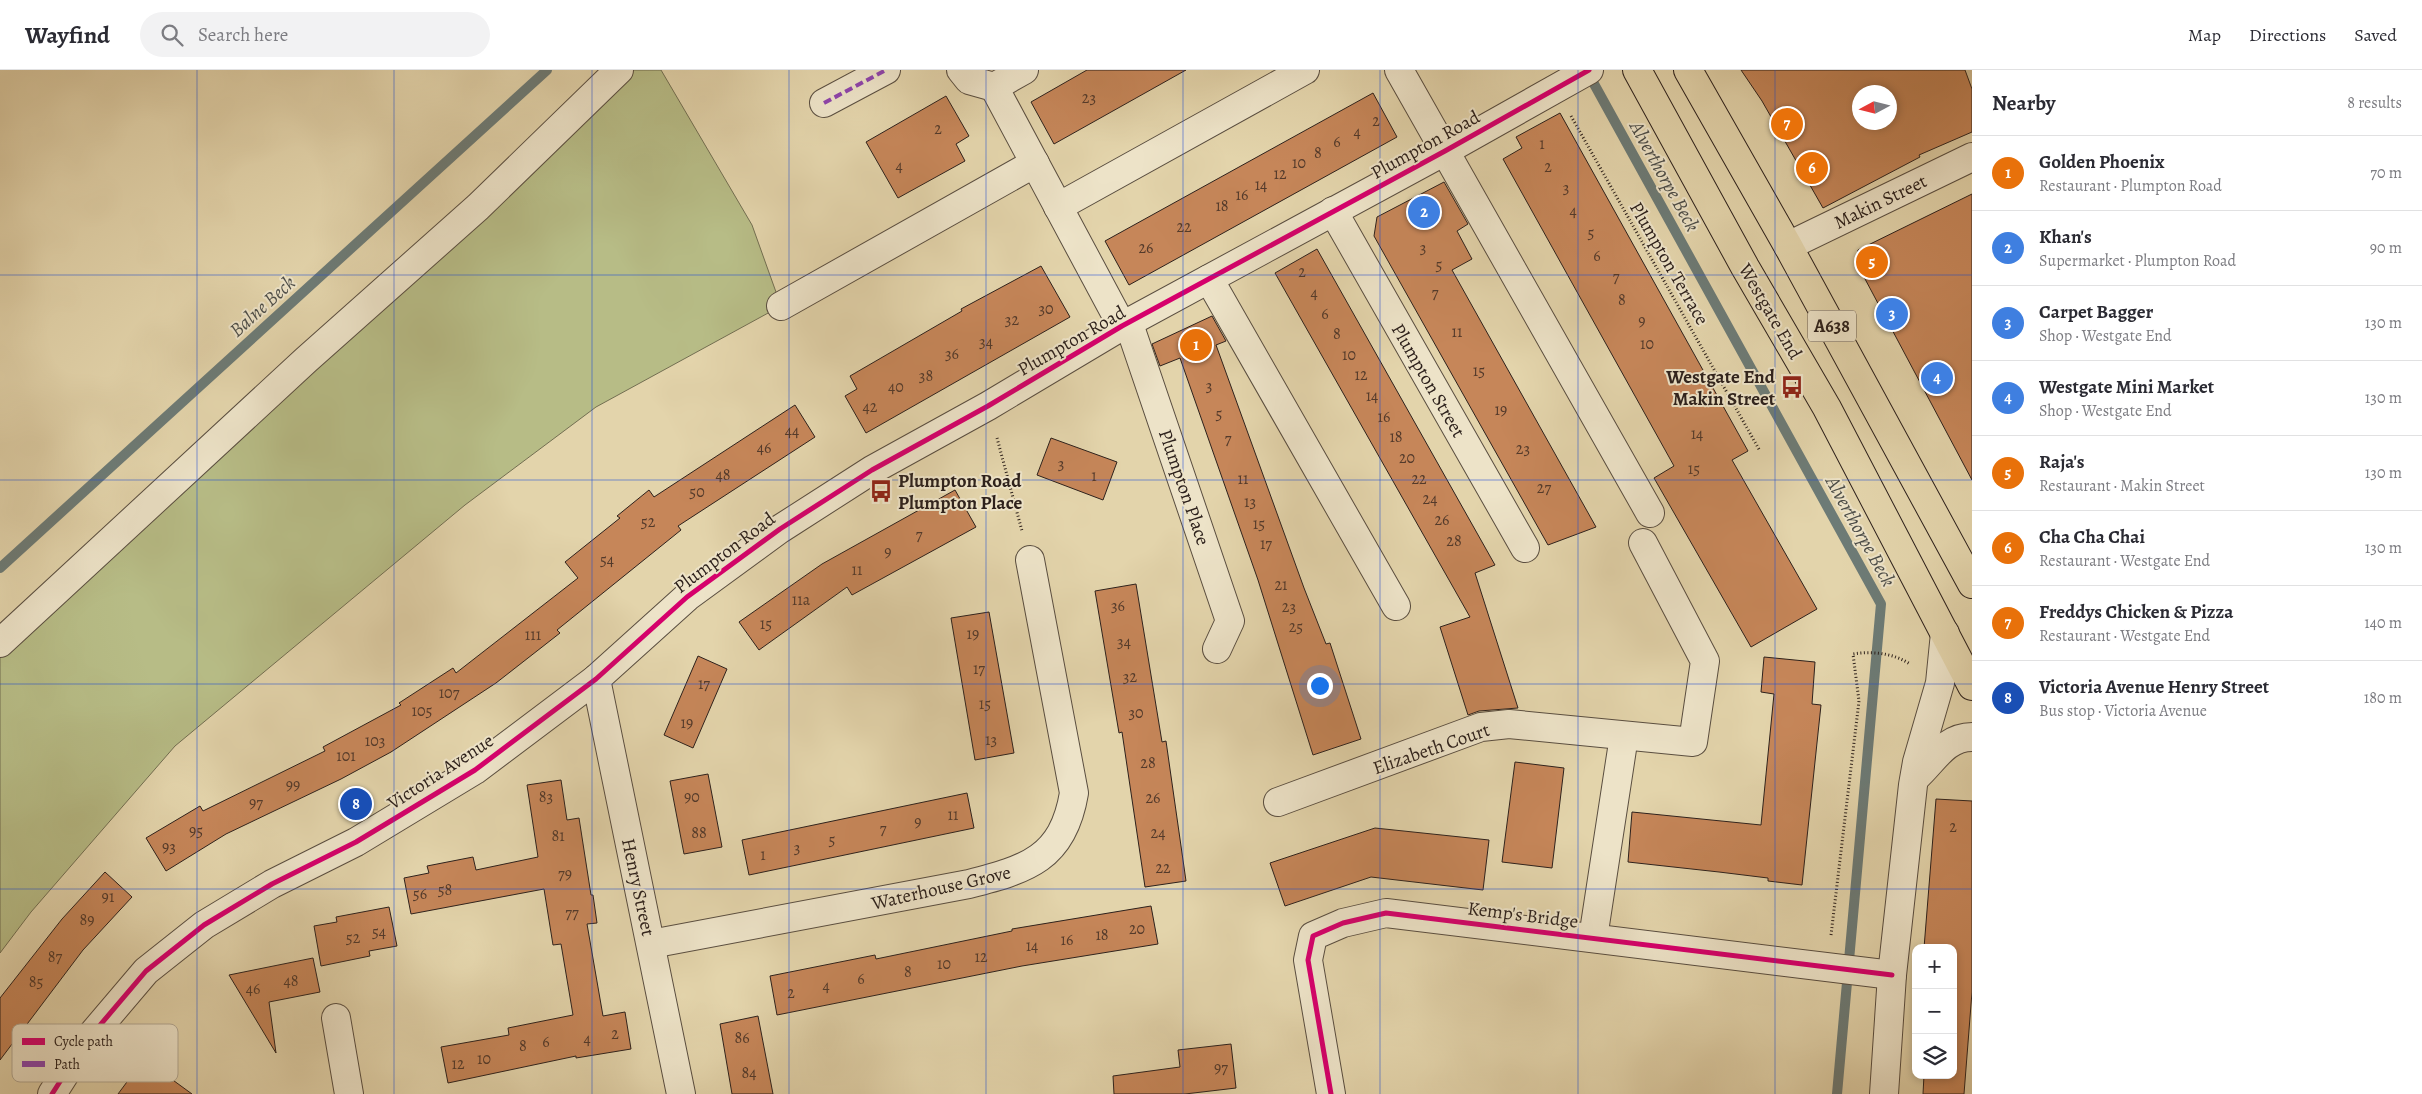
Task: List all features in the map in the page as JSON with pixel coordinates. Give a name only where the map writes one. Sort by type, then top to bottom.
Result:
[{"type":"highway","name":"Westgate End","points":[[1637,70],[1745,267],[1827,408],[1972,686]]},
{"type":"highway","name":"A638","points":[[1688,70],[1788,246],[1972,584]]},
{"type":"street","points":[[0,643],[306,360],[478,207],[619,70]]},
{"type":"street","points":[[824,103],[886,70]]},
{"type":"street","points":[[961,70],[968,80],[994,86],[1024,70]]},
{"type":"street","points":[[1058,207],[1305,70]]},
{"type":"street","points":[[1399,70],[1650,513]]},
{"type":"street","name":"Plumpton Road","points":[[596,679],[687,597],[780,529],[872,470],[988,406],[1125,325],[1556,90],[1588,70]]},
{"type":"street","name":"Plumpton Place","points":[[994,86],[1058,207],[1125,325],[1230,621],[1217,649]]},
{"type":"street","name":"Makin Street","points":[[1788,246],[1972,157]]},
{"type":"street","points":[[781,306],[1035,163]]},
{"type":"street","name":"Plumpton Street","points":[[1334,211],[1525,548]]},
{"type":"street","points":[[1209,279],[1396,606]]},
{"type":"street","name":"Elizabeth Court","points":[[1278,802],[1481,727],[1509,724],[1693,742],[1705,661],[1643,543]]},
{"type":"street","name":"Waterhouse Grove","points":[[651,944],[969,884],[1004,875],[1030,865],[1059,839],[1071,812],[1074,793],[1030,560]]},
{"type":"street","points":[[1884,1094],[1892,975],[1917,762],[1940,683],[1945,633]]},
{"type":"street","name":"Henry Street","points":[[596,679],[681,1094]]},
{"type":"street","name":"Victoria Avenue","points":[[101,1024],[146,971],[204,925],[272,884],[356,842],[475,770],[596,679]]},
{"type":"street","points":[[1593,938],[1624,736]]},
{"type":"street","points":[[1915,778],[1928,767],[1941,749],[1956,739],[1972,737]]},
{"type":"street","name":"Kemp's Bridge","points":[[1332,1094],[1308,960],[1313,936],[1343,922],[1386,913],[1892,975]]},
{"type":"street","points":[[336,1018],[349,1094]]},
{"type":"street","name":"Victoria Avenue","points":[[52,1094],[60,1082]]},
{"type":"path","points":[[988,406],[1030,560]]},
{"type":"path","points":[[1828,968],[1860,701],[1852,654],[1866,652],[1898,656]]},
{"type":"green space","points":[[619,70],[661,70],[752,225],[781,306],[596,407],[465,505],[175,746],[31,912],[0,953],[0,643]]},
{"type":"building","points":[[1087,70],[1186,70],[1054,144],[1031,102]]},
{"type":"building","points":[[1741,70],[1965,70],[1972,89],[1972,132],[1919,155],[1920,157],[1823,208],[1762,101]]},
{"type":"building","points":[[1373,93],[1397,137],[1129,285],[1105,241]]},
{"type":"building","points":[[946,96],[969,136],[956,144],[965,161],[898,198],[866,142]]},
{"type":"building","points":[[1560,113],[1748,451],[1732,460],[1817,609],[1751,647],[1654,478],[1674,466],[1503,159],[1522,148],[1516,137]]},
{"type":"building","points":[[1444,182],[1468,224],[1457,231],[1472,259],[1452,270],[1596,527],[1548,545],[1374,236],[1377,217]]},
{"type":"building","points":[[1972,194],[1972,480],[1856,262],[1858,250]]},
{"type":"building","points":[[1317,249],[1495,565],[1475,573],[1518,708],[1479,711],[1468,715],[1440,627],[1470,617],[1275,273]]},
{"type":"building","points":[[1041,266],[1070,317],[866,433],[845,396],[857,389],[850,376],[962,311],[961,309]]},
{"type":"building","points":[[1212,316],[1226,341],[1216,345],[1304,588],[1326,644],[1330,643],[1361,739],[1313,755],[1258,580],[1180,358],[1160,366],[1152,344]]},
{"type":"building","points":[[795,405],[815,437],[678,526],[681,530],[557,630],[560,633],[496,683],[391,752],[341,779],[226,834],[166,871],[146,838],[200,806],[203,811],[325,751],[323,747],[401,705],[399,703],[453,668],[456,673],[578,578],[565,562],[620,518],[617,516],[649,490],[654,497]]},
{"type":"building","points":[[1051,438],[1117,462],[1103,500],[1037,475]]},
{"type":"building","points":[[955,490],[976,527],[852,595],[847,587],[759,650],[739,622],[822,564]]},
{"type":"building","points":[[1136,584],[1162,742],[1166,741],[1186,881],[1145,887],[1122,732],[1119,733],[1095,591]]},
{"type":"building","points":[[989,612],[1014,753],[975,760],[951,618]]},
{"type":"building","points":[[698,656],[727,669],[693,748],[664,735]]},
{"type":"building","points":[[1764,657],[1815,662],[1812,704],[1821,705],[1802,885],[1768,881],[1768,878],[1628,862],[1632,812],[1761,825],[1774,694],[1761,692]]},
{"type":"building","points":[[1515,762],[1564,768],[1552,868],[1502,862]]},
{"type":"building","points":[[708,774],[722,847],[684,854],[670,781]]},
{"type":"building","points":[[561,780],[567,820],[579,818],[591,895],[593,895],[597,923],[587,924],[603,1016],[625,1012],[631,1049],[576,1058],[576,1056],[448,1083],[441,1047],[509,1035],[508,1028],[573,1015],[561,944],[553,945],[544,889],[411,914],[404,878],[429,873],[427,866],[473,857],[476,870],[538,857],[527,785]]},
{"type":"building","points":[[967,793],[974,828],[749,875],[742,840]]},
{"type":"building","points":[[1936,799],[1972,801],[1972,992],[1964,1094],[1923,1094],[1924,1079],[1957,1079],[1957,944],[1924,944]]},
{"type":"building","points":[[1375,828],[1489,840],[1483,890],[1371,877],[1285,906],[1270,863]]},
{"type":"building","points":[[105,872],[132,897],[83,950],[27,1024],[12,1024],[12,1044],[0,1060],[0,998],[62,919]]},
{"type":"building","points":[[1151,906],[1158,944],[1022,966],[777,1015],[770,976],[875,955],[876,959],[1012,931],[1012,929]]},
{"type":"building","points":[[389,907],[397,946],[369,951],[370,956],[321,966],[314,926],[337,922],[336,917]]},
{"type":"building","points":[[313,958],[320,992],[269,1002],[276,1053],[229,975]]},
{"type":"building","points":[[758,1016],[773,1094],[732,1094],[720,1024]]},
{"type":"building","points":[[1231,1044],[1236,1088],[1185,1094],[1114,1094],[1113,1076],[1180,1067],[1178,1050]]},
{"type":"building","points":[[127,1082],[176,1082],[192,1094],[118,1094]]},
{"type":"waterway","name":"Balne Beck","points":[[0,568],[547,70]]},
{"type":"waterway","name":"Alverthorpe Beck","points":[[1588,73],[1881,604],[1837,1094]]},
{"type":"marked path","points":[[824,103],[886,70]]},
{"type":"cycle path","points":[[101,1024],[146,971],[204,925],[272,884],[356,842],[475,770],[596,679],[687,597],[780,529],[872,470],[988,406],[1122,326],[1445,151],[1589,70]]},
{"type":"cycle path","points":[[1331,1094],[1308,960],[1313,936],[1343,923],[1386,913],[1892,975]]},
{"type":"cycle path","points":[[52,1094],[60,1082]]},
{"type":"place","name":"Freddys Chicken & Pizza","points":[[1787,124]]},
{"type":"place","name":"Cha Cha Chai","points":[[1812,168]]},
{"type":"place","name":"Khan's","points":[[1424,212]]},
{"type":"place","name":"Raja's","points":[[1872,262]]},
{"type":"place","name":"Carpet Bagger","points":[[1892,314]]},
{"type":"place","name":"Golden Phoenix","points":[[1196,345]]},
{"type":"place","name":"Westgate Mini Market","points":[[1937,378]]},
{"type":"place","name":"Westgate End Makin Street","points":[[1792,387]]},
{"type":"place","name":"Plumpton Road Plumpton Place","points":[[881,491]]},
{"type":"place","name":"Victoria Avenue Henry Street","points":[[356,804]]}]
